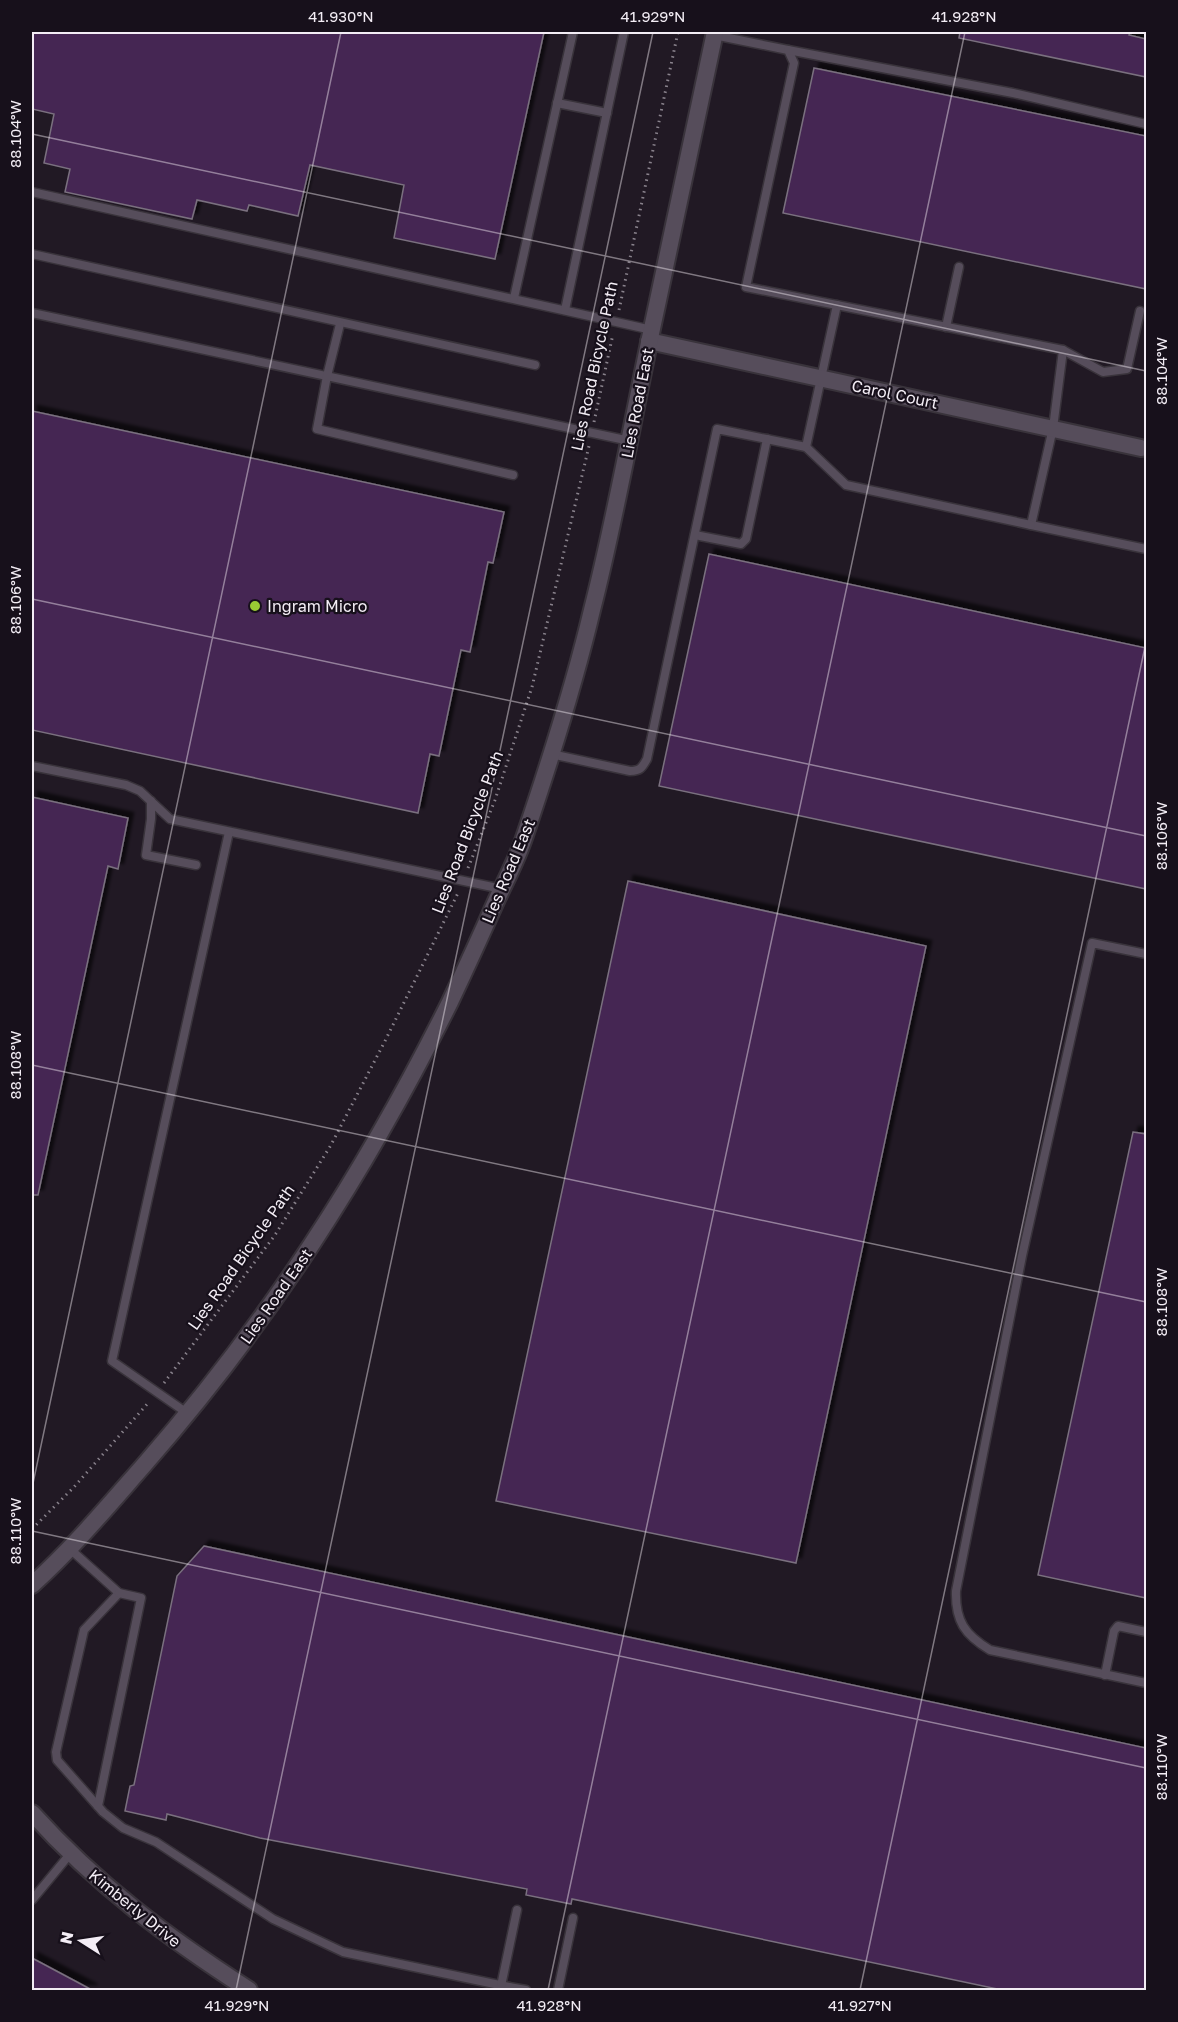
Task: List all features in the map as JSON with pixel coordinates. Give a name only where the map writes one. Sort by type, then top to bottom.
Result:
[{"type":"street","name":"Lies Road East","points":[[32,1585],[70,1549],[187,1413],[229,1362],[277,1297],[359,1172],[417,1068],[464,974],[524,840],[592,612],[630,442],[715,33]]},
{"type":"street","name":"Carol Court","points":[[651,335],[820,378],[1145,448]]},
{"type":"street","name":"Kimberly Drive","points":[[32,1813],[90,1873],[157,1929],[249,1990]]},
{"type":"lane","points":[[514,298],[573,32]]},
{"type":"lane","points":[[565,310],[624,32]]},
{"type":"lane","points":[[715,33],[788,50],[1013,93],[1146,124]]},
{"type":"lane","points":[[788,50],[794,63],[746,286],[1063,350],[1103,372],[1128,369],[1140,311]]},
{"type":"lane","points":[[557,103],[607,113]]},
{"type":"lane","points":[[32,192],[198,231],[616,321],[651,335]]},
{"type":"lane","points":[[32,254],[340,324],[535,365]]},
{"type":"lane","points":[[946,327],[959,267]]},
{"type":"lane","points":[[806,447],[837,305]]},
{"type":"lane","points":[[32,312],[630,442]]},
{"type":"lane","points":[[340,324],[317,429],[513,475]]},
{"type":"lane","points":[[1030,525],[1053,428],[1063,350]]},
{"type":"lane","points":[[551,754],[630,771],[638,771],[647,759],[717,429],[806,447],[846,485],[1146,549]]},
{"type":"lane","points":[[695,535],[741,544],[746,539],[767,439]]},
{"type":"lane","points":[[32,766],[126,785],[140,791],[170,819],[502,889]]},
{"type":"lane","points":[[151,801],[146,855],[196,865]]},
{"type":"lane","points":[[187,1413],[112,1360],[229,832]]},
{"type":"lane","points":[[1146,954],[1092,943],[1022,1256],[956,1591],[960,1621],[974,1641],[990,1650],[1146,1683]]},
{"type":"lane","points":[[70,1549],[119,1593],[141,1598],[98,1806]]},
{"type":"lane","points":[[119,1593],[84,1630],[56,1752],[57,1760],[98,1806],[123,1828],[156,1842],[273,1919],[343,1952],[506,1988],[526,1990]]},
{"type":"lane","points":[[1105,1675],[1114,1631],[1118,1626],[1146,1632]]},
{"type":"lane","points":[[32,1900],[70,1854]]},
{"type":"lane","points":[[506,1988],[517,1910]]},
{"type":"lane","points":[[558,1990],[573,1918]]},
{"type":"path","name":"Lies Road Bicycle Path","points":[[32,1528],[74,1487],[142,1411],[275,1235],[331,1145],[438,936],[463,881],[495,800],[532,687],[616,321],[678,32]]},
{"type":"building","points":[[32,32],[544,32],[495,259],[394,238],[404,185],[310,165],[298,216],[249,205],[247,211],[197,200],[192,219],[65,192],[70,169],[44,163],[54,114],[32,109]]},
{"type":"building","points":[[960,32],[1130,32],[1129,35],[1146,39],[1146,77],[959,38]]},
{"type":"building","points":[[814,68],[1146,136],[1146,289],[783,213]]},
{"type":"building","name":"Ingram Micro","points":[[32,411],[504,512],[493,563],[488,562],[470,652],[461,650],[439,756],[430,754],[418,813],[32,730]]},
{"type":"building","points":[[709,554],[1146,648],[1146,889],[659,786]]},
{"type":"building","points":[[32,797],[128,818],[118,869],[108,866],[38,1195],[32,1195]]},
{"type":"building","points":[[628,881],[926,946],[796,1563],[496,1501]]},
{"type":"building","points":[[1133,1132],[1146,1134],[1146,1598],[1038,1575]]},
{"type":"building","points":[[204,1546],[1146,1748],[1146,1990],[1002,1990],[572,1899],[571,1904],[526,1895],[527,1889],[260,1838],[167,1814],[166,1820],[125,1811],[130,1786],[134,1785],[177,1576]]},
{"type":"building","points":[[32,1958],[92,1990],[32,1990]]},
{"type":"place","name":"Ingram Micro","points":[[255,606]]}]
